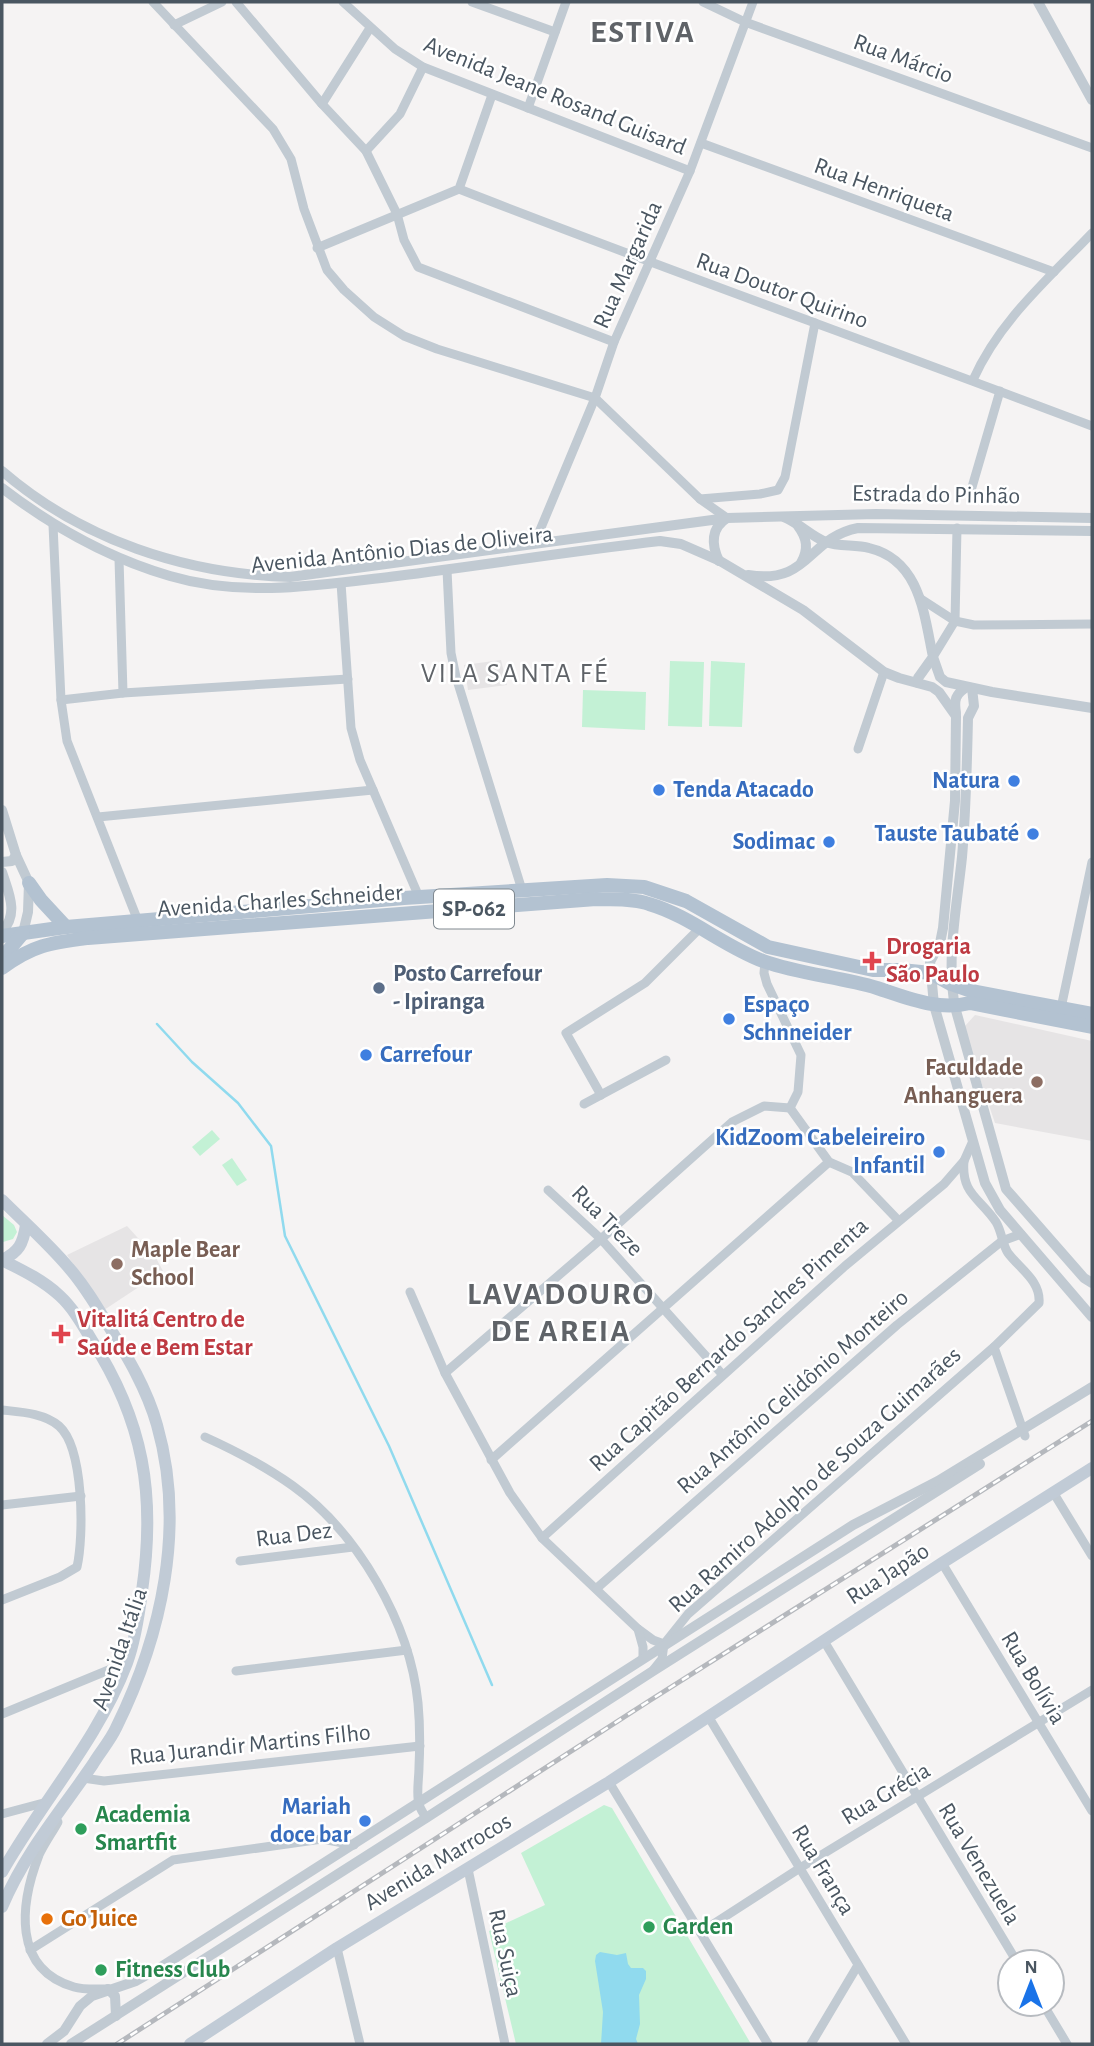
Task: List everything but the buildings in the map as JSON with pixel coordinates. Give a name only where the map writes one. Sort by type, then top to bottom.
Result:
[{"type":"main road","points":[[29,883],[66,927]]},
{"type":"main road","name":"Avenida Charles Schneider","points":[[2,934],[419,897],[607,885],[644,887],[686,901],[768,947],[873,970],[930,967],[951,985],[975,992],[1092,1014]]},
{"type":"main road","name":"Avenida Charles Schneider","points":[[2,968],[23,953],[47,943],[88,938],[624,900],[648,903],[765,961],[934,1005],[955,1007],[970,1003],[1092,1027]]},
{"type":"main road","points":[[2,958],[23,933]]},
{"type":"main road","points":[[900,995],[898,983],[901,970]]},
{"type":"main road","name":"Avenida Itália","points":[[2,1200],[7,1209],[68,1267],[95,1304],[141,1383],[156,1422],[168,1486],[170,1550],[154,1628],[143,1665],[115,1731],[19,1870],[2,1907]]},
{"type":"main road","points":[[2,1260],[16,1253],[23,1241],[26,1225]]},
{"type":"main road","name":"Avenida Itália","points":[[2,1260],[27,1272],[51,1289],[72,1309],[117,1380],[139,1445],[147,1491],[149,1534],[138,1616],[128,1662],[100,1723],[23,1835],[2,1872]]},
{"type":"main road","name":"Rua Japão","points":[[708,1716],[1092,1468]]},
{"type":"main road","name":"Avenida Marrocos","points":[[190,2044],[337,1948],[609,1782],[708,1716]]},
{"type":"street","points":[[153,2],[273,129],[291,159],[317,248],[327,270],[344,290],[374,317],[404,336],[437,349],[595,398],[699,499],[727,518],[715,531],[713,542],[720,561]]},
{"type":"street","points":[[174,25],[222,2]]},
{"type":"street","points":[[236,2],[322,104],[366,151],[397,214],[404,240],[418,267],[614,342]]},
{"type":"street","name":"Avenida Jeane Rosand Guisard","points":[[343,2],[395,49],[423,67],[690,171]]},
{"type":"street","points":[[472,2],[555,32]]},
{"type":"street","points":[[528,108],[566,2]]},
{"type":"street","name":"Rua Márcio","points":[[703,2],[745,22],[1092,148]]},
{"type":"street","name":"Rua Margarida","points":[[535,542],[595,398],[614,342],[690,171],[753,2]]},
{"type":"street","points":[[1038,2],[1092,100]]},
{"type":"street","points":[[322,104],[370,28]]},
{"type":"street","points":[[366,151],[400,114],[423,67]]},
{"type":"street","points":[[317,248],[459,189],[492,95]]},
{"type":"street","name":"Rua Henriqueta","points":[[701,143],[1054,272]]},
{"type":"street","name":"Rua Doutor Quirino","points":[[459,189],[649,263],[1092,426]]},
{"type":"street","points":[[973,380],[994,339],[1092,233]]},
{"type":"street","points":[[699,499],[760,495],[778,490],[785,477],[815,323]]},
{"type":"street","points":[[970,494],[1000,391]]},
{"type":"street","name":"Estrada do Pinhão","points":[[2,471],[99,536],[177,562],[253,576],[290,578],[535,542],[727,518],[876,514],[1092,518]]},
{"type":"street","name":"Avenida Antônio Dias de Oliveira","points":[[2,488],[53,525],[119,559],[172,577],[255,590],[341,583],[660,541],[681,544],[720,561],[803,610],[884,672],[939,692],[956,716]]},
{"type":"street","name":"Estrada do Pinhão","points":[[779,515],[826,542]]},
{"type":"street","points":[[795,522],[806,543],[805,555],[797,568]]},
{"type":"street","points":[[53,525],[61,700],[67,741],[138,921]]},
{"type":"street","points":[[738,573],[763,578],[787,574],[826,542],[858,527],[1092,531]]},
{"type":"street","points":[[918,683],[918,678],[955,621],[957,528]]},
{"type":"street","points":[[826,542],[869,548],[886,554],[908,570],[921,599],[933,657],[942,680],[1092,708]]},
{"type":"street","points":[[119,559],[123,693]]},
{"type":"street","points":[[447,570],[451,653],[456,677],[522,890]]},
{"type":"street","points":[[341,583],[351,728],[360,760],[419,897]]},
{"type":"street","points":[[921,599],[955,621],[974,625],[1092,624]]},
{"type":"street","points":[[858,749],[884,672]]},
{"type":"street","points":[[61,700],[123,693],[348,680]]},
{"type":"street","points":[[969,687],[955,697],[955,801],[946,905],[940,943],[930,967],[934,1005],[972,1143],[991,1195],[1092,1317]]},
{"type":"street","points":[[969,687],[974,706],[968,718],[964,831],[951,985],[955,1007],[992,1142],[1010,1196],[1084,1278],[1092,1283]]},
{"type":"street","points":[[98,817],[373,790]]},
{"type":"street","points":[[2,810],[16,855],[29,883],[29,912],[23,933]]},
{"type":"street","points":[[2,862],[12,861],[16,855]]},
{"type":"street","points":[[1061,1008],[1092,862]]},
{"type":"street","points":[[2,872],[13,907],[12,917],[2,934]]},
{"type":"street","points":[[601,1095],[566,1033],[645,983],[700,928]]},
{"type":"street","points":[[765,961],[767,984],[801,1055],[797,1093],[790,1108]]},
{"type":"street","points":[[584,1104],[666,1060]]},
{"type":"street","points":[[962,1101],[971,1108],[981,1104]]},
{"type":"street","points":[[445,1373],[732,1122],[764,1106],[790,1108],[829,1162],[852,1172],[898,1220]]},
{"type":"street","points":[[972,1143],[979,1139],[992,1142]]},
{"type":"street","name":"Rua Capitão Bernardo Sanches Pimenta","points":[[542,1538],[722,1374],[898,1220],[944,1184],[964,1161],[972,1143]]},
{"type":"street","points":[[964,1161],[963,1178],[967,1187],[997,1224],[1003,1241]]},
{"type":"street","points":[[491,1460],[829,1162]]},
{"type":"street","points":[[944,1184],[954,1183],[967,1187]]},
{"type":"street","name":"Rua Treze","points":[[548,1189],[601,1239],[722,1374]]},
{"type":"street","name":"Rua Antônio Celidônio Monteiro","points":[[597,1588],[897,1325],[1003,1241],[1021,1234]]},
{"type":"street","name":"Rua Ramiro Adolpho de Souza Guimarães","points":[[653,1671],[662,1659],[664,1644],[688,1614],[995,1347],[1039,1303],[1038,1288],[1008,1252],[1003,1241]]},
{"type":"street","points":[[410,1292],[445,1373],[491,1460],[510,1493],[542,1538],[638,1629],[664,1644]]},
{"type":"street","points":[[995,1347],[1024,1434]]},
{"type":"street","points":[[71,2044],[1092,1389]]},
{"type":"street","points":[[2,1410],[40,1416],[59,1426],[69,1441],[81,1496],[82,1526],[77,1567],[60,1577],[2,1600]]},
{"type":"street","points":[[47,2044],[64,2031],[80,2006],[92,1996],[136,1982],[161,1967],[853,1525],[1024,1434]]},
{"type":"street","points":[[205,1437],[256,1461],[296,1488],[333,1522],[353,1547],[388,1604],[407,1650],[418,1700],[418,1804],[426,1818]]},
{"type":"street","points":[[1053,1492],[1092,1556]]},
{"type":"street","points":[[2,1505],[81,1496]]},
{"type":"street","name":"Rua Dez","points":[[240,1561],[353,1547]]},
{"type":"street","name":"Rua Bolívia","points":[[942,1563],[1092,1811]]},
{"type":"street","points":[[638,1629],[643,1658]]},
{"type":"street","name":"Rua Venezuela","points":[[824,1641],[1008,1948]]},
{"type":"street","points":[[236,1671],[407,1650]]},
{"type":"street","points":[[2,1714],[128,1662]]},
{"type":"street","name":"Rua Grécia","points":[[701,1932],[800,1868],[1092,1690]]},
{"type":"street","name":"Rua França","points":[[708,1716],[906,2044]]},
{"type":"street","name":"Rua Jurandir Martins Filho","points":[[83,1778],[104,1781],[420,1746]]},
{"type":"street","points":[[83,1778],[40,1852],[25,1918],[30,1950],[44,1971],[57,1980],[77,1987],[108,1989],[116,1996],[116,2016]]},
{"type":"street","points":[[609,1782],[768,2044]]},
{"type":"street","points":[[2,1814],[47,1802]]},
{"type":"street","points":[[30,1950],[173,1860],[323,1839],[354,1845]]},
{"type":"street","name":"Rua Suiça","points":[[468,1869],[505,2044]]},
{"type":"street","points":[[337,1948],[360,2044]]},
{"type":"street","points":[[811,2044],[858,1965]]},
{"type":"street","points":[[1051,2018],[1067,2044]]},
{"type":"shaded area","points":[[501,660],[507,685],[468,690],[464,665]]},
{"type":"shaded area","name":"Faculdade Anhanguera","points":[[975,1015],[1092,1041],[1092,1141],[995,1123],[966,1038],[965,1026]]},
{"type":"shaded area","name":"Maple Bear School","points":[[127,1226],[156,1258],[163,1271],[104,1310],[67,1255]]},
{"type":"green space","points":[[670,661],[704,662],[702,727],[668,726]]},
{"type":"green space","points":[[711,661],[745,663],[742,727],[709,726]]},
{"type":"green space","points":[[583,690],[646,692],[645,730],[582,727]]},
{"type":"green space","points":[[212,1130],[220,1139],[200,1156],[192,1147]]},
{"type":"green space","points":[[232,1158],[247,1180],[237,1186],[222,1165]]},
{"type":"green space","points":[[2,1215],[14,1225],[17,1232],[13,1239],[3,1242]]},
{"type":"green space","points":[[604,1805],[612,1808],[751,2044],[516,2044],[489,1931],[545,1905],[521,1853]]},
{"type":"water","points":[[600,1952],[617,1955],[626,1953],[631,1968],[643,1968],[646,1971],[646,1979],[639,1995],[640,2024],[636,2039],[638,2044],[601,2044],[603,2012],[595,1961]]},
{"type":"waterway","points":[[157,1024],[192,1062],[238,1103],[271,1146],[285,1236],[389,1446],[492,1685]]},
{"type":"railway","points":[[117,2044],[649,1701],[1092,1421]]},
{"type":"place","name":"Natura","points":[[1014,781]]},
{"type":"place","name":"Tenda Atacado","points":[[659,790]]},
{"type":"place","name":"Tauste Taubaté","points":[[1033,834]]},
{"type":"place","name":"Sodimac","points":[[829,842]]},
{"type":"place","name":"Drogaria São Paulo","points":[[872,961]]},
{"type":"place","name":"Posto Carrefour - Ipiranga","points":[[379,988]]},
{"type":"place","name":"Espaço Schnneider","points":[[729,1019]]},
{"type":"place","name":"Carrefour","points":[[366,1055]]},
{"type":"place","name":"Faculdade Anhanguera","points":[[1037,1082]]},
{"type":"place","name":"KidZoom Cabeleireiro Infantil","points":[[939,1152]]},
{"type":"place","name":"Maple Bear School","points":[[117,1264]]},
{"type":"place","name":"Vitalitá Centro de Saúde e Bem Estar","points":[[61,1334]]},
{"type":"place","name":"Mariah doce bar","points":[[365,1821]]},
{"type":"place","name":"Academia Smartfit","points":[[81,1829]]},
{"type":"place","name":"Go Juice","points":[[47,1919]]},
{"type":"place","name":"Garden","points":[[649,1927]]},
{"type":"place","name":"Fitness Club","points":[[101,1970]]},
{"type":"district","name":"ESTIVA","points":[[643,32]]},
{"type":"district","name":"VILA SANTA FÉ","points":[[515,674]]},
{"type":"district","name":"LAVADOURO DE AREIA","points":[[561,1312]]}]
